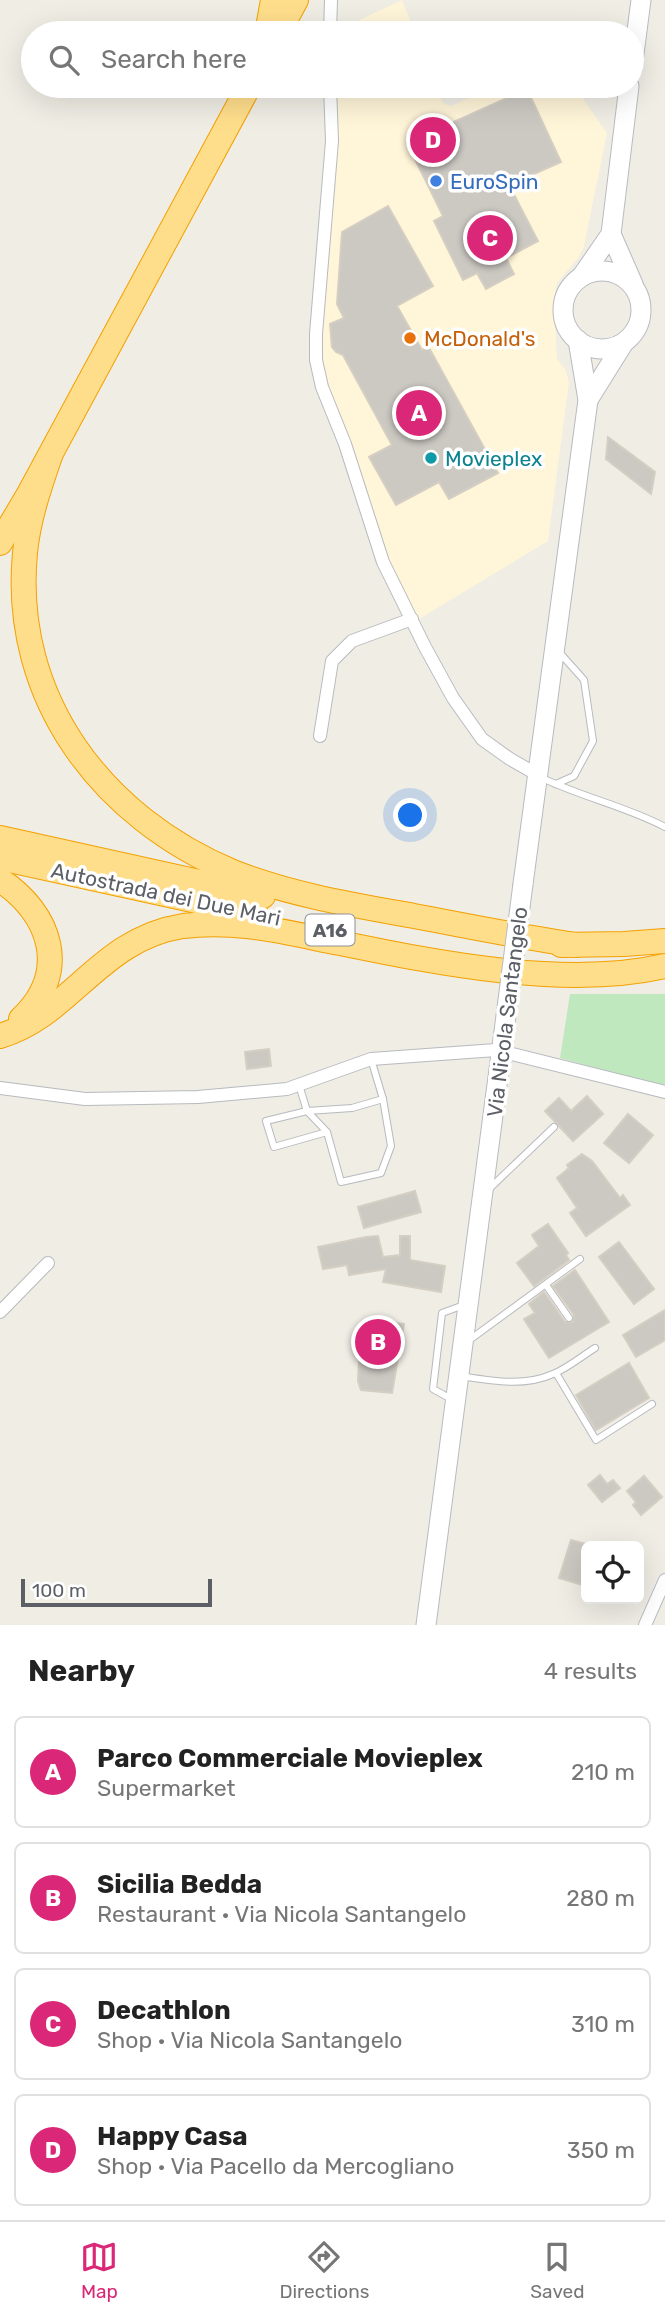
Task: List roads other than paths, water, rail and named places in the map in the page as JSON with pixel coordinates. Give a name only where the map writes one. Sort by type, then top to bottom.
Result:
[{"type":"highway","points":[[273,0],[275,21]]},
{"type":"highway","points":[[281,21],[293,0]]},
{"type":"highway","points":[[1,541],[50,456],[243,98]]},
{"type":"highway","points":[[50,456],[32,513],[25,551],[23,591],[29,638],[47,698],[65,735],[89,769],[124,804],[165,835],[211,862],[282,888],[335,901],[576,945]]},
{"type":"highway","name":"Autostrada dei Due Mari","points":[[0,838],[387,922],[495,939],[576,945],[665,941]]},
{"type":"highway","name":"Autostrada dei Due Mari","points":[[0,858],[329,930],[439,951],[494,959],[574,965],[665,960]]},
{"type":"highway","points":[[0,880],[21,895],[39,919],[49,942],[50,956],[40,996],[23,1017],[0,1036]]},
{"type":"highway","points":[[0,1036],[30,1024],[99,965],[131,944],[163,931],[196,925],[234,924],[268,928],[438,961],[534,973],[623,972],[665,965]]},
{"type":"main road","points":[[638,21],[641,0]]},
{"type":"main road","name":"Via Nicola Santangelo","points":[[426,1625],[588,400],[578,341],[564,320],[563,308],[565,296],[572,285],[582,276],[611,234],[628,98]]},
{"type":"main road","name":"Via Nicola Santangelo","points":[[588,400],[623,344],[633,335],[642,311],[640,299],[611,234]]},
{"type":"main road","points":[[582,276],[593,272],[617,273],[635,288]]},
{"type":"main road","points":[[578,341],[600,349],[623,344]]},
{"type":"main road","points":[[414,1625],[430,1590]]},
{"type":"main road","points":[[430,1590],[440,1612],[439,1625]]},
{"type":"street","points":[[330,21],[331,0]]},
{"type":"street","points":[[330,98],[332,141],[316,334],[316,360],[322,387],[345,444],[383,562],[453,698],[482,739],[510,760],[538,775]]},
{"type":"street","points":[[320,736],[332,661],[352,641],[412,619]]},
{"type":"street","points":[[0,1088],[85,1099],[198,1097],[287,1090],[371,1059],[503,1045],[665,1091]]},
{"type":"street","points":[[0,1312],[48,1263]]},
{"type":"street","points":[[645,1625],[665,1580]]},
{"type":"lane","points":[[555,648],[583,680],[593,741],[574,776],[556,785]]},
{"type":"lane","points":[[538,775],[556,785],[640,814],[665,827]]},
{"type":"lane","points":[[299,1085],[307,1111],[327,1132],[341,1182],[381,1173],[391,1146],[383,1099],[371,1059]]},
{"type":"lane","points":[[327,1132],[274,1147],[267,1121],[307,1111],[352,1108],[383,1099]]},
{"type":"lane","points":[[483,1194],[554,1127]]},
{"type":"lane","points":[[463,1344],[580,1259]]},
{"type":"lane","points":[[546,1285],[569,1318]]},
{"type":"lane","points":[[456,1402],[433,1389],[436,1354],[442,1313],[469,1303]]},
{"type":"lane","points":[[459,1376],[521,1383],[537,1380],[556,1373],[595,1348]]},
{"type":"lane","points":[[556,1373],[596,1440],[652,1404]]},
{"type":"place","name":"Happy Casa","points":[[433,140]]},
{"type":"place","name":"EuroSpin","points":[[436,181]]},
{"type":"place","name":"Decathlon","points":[[490,238]]},
{"type":"place","name":"McDonald's","points":[[410,338]]},
{"type":"place","name":"Parco Commerciale Movieplex","points":[[419,413]]},
{"type":"place","name":"Movieplex","points":[[431,458]]},
{"type":"place","name":"Sicilia Bedda","points":[[378,1342]]}]
